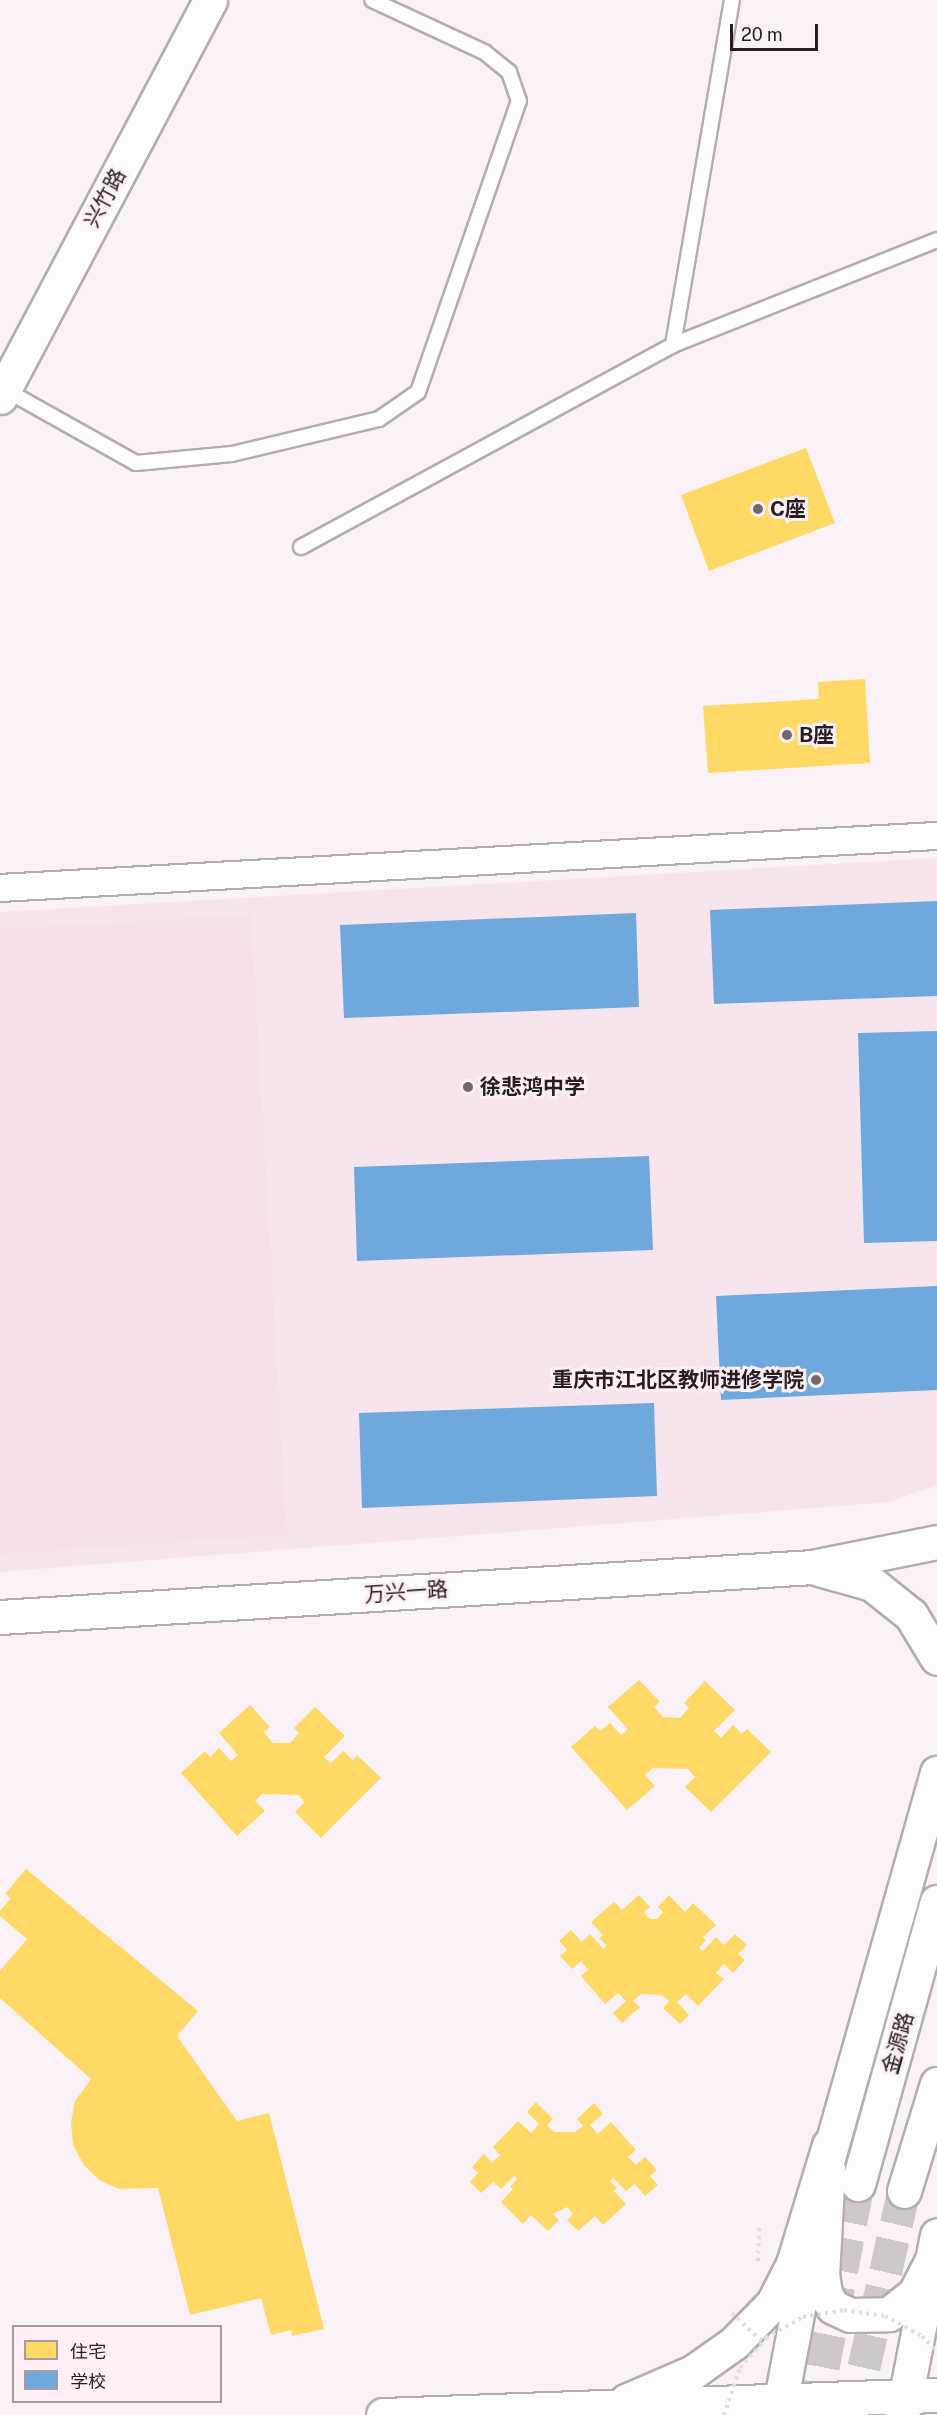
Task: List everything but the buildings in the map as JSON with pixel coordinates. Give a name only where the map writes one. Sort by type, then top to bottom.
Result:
[{"type":"street","name":"兴竹路","points":[[2,393],[210,0]]},
{"type":"street","points":[[0,888],[937,836]]},
{"type":"street","points":[[812,1567],[937,1542]]},
{"type":"street","points":[[812,1567],[872,1584],[911,1615],[937,1658]]},
{"type":"street","name":"万兴一路","points":[[0,1617],[812,1567]]},
{"type":"street","points":[[611,2408],[693,2372],[734,2343],[773,2303],[793,2264],[937,1773]]},
{"type":"street","name":"金源路","points":[[858,2184],[937,1902]]},
{"type":"street","points":[[904,2191],[937,2084]]},
{"type":"street","points":[[829,2145],[822,2274],[825,2294],[833,2307],[850,2315],[889,2314],[915,2293],[934,2249]]},
{"type":"street","points":[[779,2408],[829,2145]]},
{"type":"street","points":[[903,2406],[934,2249]]},
{"type":"street","points":[[382,2415],[611,2408],[903,2406],[937,2395]]},
{"type":"lane","points":[[2,393],[136,463],[232,454],[379,419],[418,392],[519,101],[509,72],[484,52],[372,0]]},
{"type":"lane","points":[[673,345],[732,0]]},
{"type":"lane","points":[[301,547],[673,345],[937,240]]},
{"type":"path","points":[[757,2266],[759,2228]]},
{"type":"path","points":[[723,2320],[738,2304]]},
{"type":"path","points":[[724,2415],[740,2368],[762,2342],[803,2317],[844,2310],[885,2316],[922,2336],[937,2352]]},
{"type":"path","points":[[732,2313],[762,2342]]},
{"type":"shaded area","name":"徐悲鸿中学","points":[[937,858],[937,1485],[890,1502],[0,1572],[0,912]]},
{"type":"shaded area","points":[[251,915],[287,1535],[0,1554],[0,929]]},
{"type":"tunnel","points":[[814,2415],[858,2184]]},
{"type":"tunnel","points":[[853,2415],[904,2191]]},
{"type":"place","name":"C座","points":[[758,509]]},
{"type":"place","name":"B座","points":[[787,735]]},
{"type":"place","name":"徐悲鸿中学","points":[[468,1087]]},
{"type":"place","name":"重庆市江北区教师进修学院","points":[[816,1380]]}]
